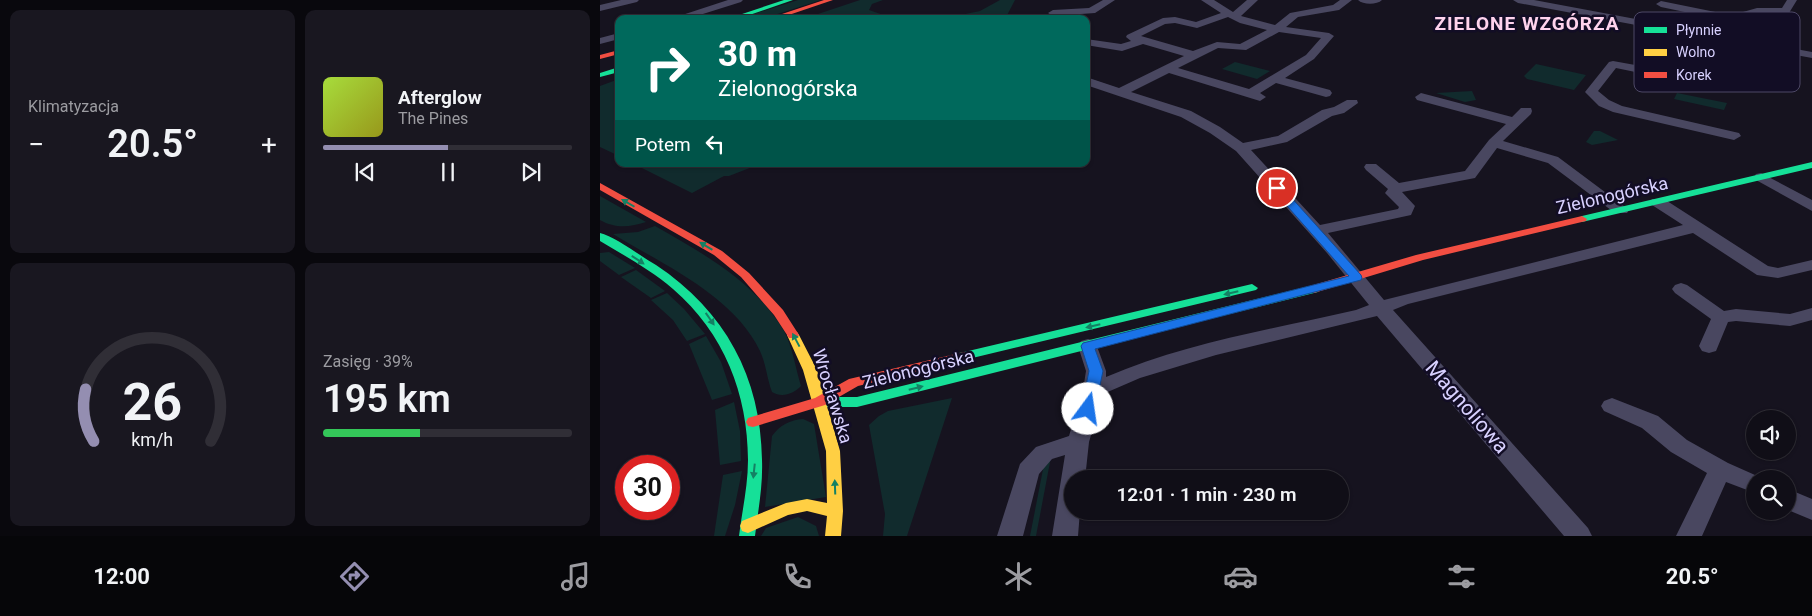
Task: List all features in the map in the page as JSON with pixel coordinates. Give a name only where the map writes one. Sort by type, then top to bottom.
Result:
[{"type":"street","points":[[600,8],[634,0]]},
{"type":"street","points":[[688,15],[738,0]]},
{"type":"street","points":[[743,15],[790,0]]},
{"type":"street","points":[[784,15],[830,0]]},
{"type":"street","points":[[1052,15],[1062,0]]},
{"type":"street","points":[[1059,15],[1091,11],[1110,0]]},
{"type":"street","points":[[1206,0],[1232,15],[1277,28],[1329,36],[1314,54],[1250,94]]},
{"type":"street","points":[[1193,55],[1131,37],[1163,21],[1175,20],[1197,26],[1232,15],[1253,0]]},
{"type":"street","points":[[1121,92],[1166,68],[1217,45],[1242,48],[1277,28],[1294,15],[1320,9],[1335,8],[1347,0]]},
{"type":"street","points":[[1363,0],[1378,0]]},
{"type":"street","points":[[1518,0],[1634,22]]},
{"type":"street","points":[[1754,12],[1785,11],[1792,0]]},
{"type":"street","points":[[1661,4],[1700,12]]},
{"type":"street","points":[[600,41],[615,37]]},
{"type":"street","points":[[1261,38],[1304,44]]},
{"type":"street","points":[[1090,43],[1122,48],[1143,40]]},
{"type":"street","points":[[600,57],[615,53]]},
{"type":"street","points":[[1314,54],[1331,55]]},
{"type":"street","points":[[1634,68],[1613,64],[1591,92],[1604,103],[1618,109],[1734,136]]},
{"type":"street","points":[[1166,68],[1266,99]]},
{"type":"street","points":[[600,75],[615,70]]},
{"type":"street","points":[[1275,79],[1326,93]]},
{"type":"street","name":"Magnoliowa","points":[[1090,81],[1186,114],[1215,130],[1241,148],[1316,231],[1345,271],[1381,308],[1579,536]]},
{"type":"street","points":[[1421,98],[1514,122]]},
{"type":"street","points":[[1241,148],[1282,139],[1327,113],[1339,110],[1352,103]]},
{"type":"street","points":[[1396,188],[1470,175],[1494,143],[1526,111]]},
{"type":"street","points":[[1494,143],[1553,160],[1622,210]]},
{"type":"street","name":"Zielonogórska","points":[[820,402],[857,402],[1088,346],[1381,260],[1420,257],[1812,165]]},
{"type":"street","points":[[1372,167],[1396,188]]},
{"type":"street","points":[[1761,178],[1812,206]]},
{"type":"street","name":"Wrocławska","points":[[600,186],[710,249],[745,275],[779,313],[794,337],[810,370],[833,451],[836,511],[833,536]]},
{"type":"street","points":[[1316,231],[1405,212],[1407,206],[1393,193],[1396,188]]},
{"type":"street","points":[[1658,202],[1764,271],[1778,273],[1812,265]]},
{"type":"street","points":[[1094,390],[1133,373],[1214,349],[1361,315],[1402,300],[1696,227]]},
{"type":"street","points":[[600,236],[676,285],[708,315],[736,360],[748,393],[753,422],[755,462],[748,531]]},
{"type":"street","name":"Zielonogórska","points":[[820,402],[854,382],[1260,286]]},
{"type":"street","points":[[1681,289],[1721,317],[1736,315],[1790,320],[1812,314]]},
{"type":"street","points":[[1709,346],[1721,317]]},
{"type":"street","points":[[1074,470],[1078,442],[1094,390],[1096,371],[1088,346]]},
{"type":"street","points":[[753,422],[820,402]]},
{"type":"street","points":[[1612,406],[1650,422],[1679,446],[1720,469],[1746,480]]},
{"type":"street","points":[[1010,536],[1028,470],[1044,453],[1078,442]]},
{"type":"street","points":[[1689,536],[1720,469]]},
{"type":"street","points":[[1796,503],[1812,510]]},
{"type":"street","points":[[748,531],[786,509],[806,505],[836,511]]},
{"type":"street","points":[[1065,536],[1067,520]]},
{"type":"green space","points":[[798,0],[821,0],[774,15],[751,15]]},
{"type":"green space","points":[[860,0],[883,0],[872,4],[869,10],[883,15],[815,15]]},
{"type":"green space","points":[[1000,0],[1015,0],[1007,15],[960,15],[980,11]]},
{"type":"green space","points":[[1235,62],[1270,71],[1257,79],[1222,69]]},
{"type":"green space","points":[[1536,64],[1586,75],[1574,90],[1527,79],[1524,76]]},
{"type":"green space","points":[[615,80],[615,154],[600,147],[600,86]]},
{"type":"green space","points":[[1472,91],[1476,100],[1465,102],[1436,93]]},
{"type":"green space","points":[[1677,93],[1727,103],[1724,110],[1674,99]]},
{"type":"green space","points":[[1594,131],[1600,131],[1618,140],[1592,145],[1586,142]]},
{"type":"green space","points":[[640,167],[752,167],[729,176],[724,176],[692,193]]},
{"type":"green space","points":[[600,196],[646,222],[623,226],[612,225],[600,220]]},
{"type":"green space","points":[[655,226],[727,270],[758,297],[772,313],[787,337],[801,386],[787,394],[780,395],[772,392],[760,351],[748,331],[733,314],[716,298],[675,270],[613,234],[638,232]]},
{"type":"green space","points":[[609,252],[635,268],[619,275],[600,261],[600,253]]},
{"type":"green space","points":[[636,270],[665,291],[651,298],[621,277]]},
{"type":"green space","points":[[667,293],[684,309],[705,334],[687,341],[673,320],[651,300]]},
{"type":"green space","points":[[706,336],[721,362],[732,394],[712,400],[689,344]]},
{"type":"green space","points":[[952,398],[907,536],[883,536],[885,514],[869,425],[888,411]]},
{"type":"green space","points":[[734,402],[740,431],[741,461],[720,465],[715,410]]},
{"type":"green space","points":[[803,419],[814,424],[826,497],[765,507],[772,436],[786,424]]},
{"type":"green space","points":[[1051,457],[1036,536],[1030,536],[1045,459]]},
{"type":"green space","points":[[742,471],[735,505],[725,536],[714,536],[723,475]]},
{"type":"green space","points":[[798,517],[816,526],[819,536],[761,536],[766,528]]},
{"type":"traffic: fast","points":[[743,15],[790,0]]},
{"type":"traffic: fast","points":[[600,75],[615,70]]},
{"type":"traffic: fast","points":[[1582,219],[1812,165]]},
{"type":"traffic: fast","points":[[600,236],[659,272],[677,286],[712,322],[726,342],[744,386],[754,434],[754,479],[747,536]]},
{"type":"traffic: fast","points":[[964,356],[1252,288]]},
{"type":"traffic: fast","points":[[820,402],[857,402],[1314,289]]},
{"type":"traffic: slow","points":[[793,335],[810,370],[833,451],[835,511],[833,536]]},
{"type":"traffic: slow","points":[[748,526],[786,509],[807,505],[835,511]]},
{"type":"traffic: jam","points":[[782,15],[830,0]]},
{"type":"traffic: jam","points":[[600,57],[615,53]]},
{"type":"traffic: jam","points":[[600,186],[718,253],[745,275],[779,313],[793,335]]},
{"type":"traffic: jam","points":[[1314,289],[1420,257],[1582,219]]},
{"type":"traffic: jam","points":[[753,422],[820,402],[854,382],[964,356]]},
{"type":"district","name":"ZIELONE WZGÓRZA","points":[[1527,23]]},
{"type":"route","points":[[1088,409],[1094,390],[1096,371],[1088,346],[1356,278],[1348,266],[1277,188]]}]
